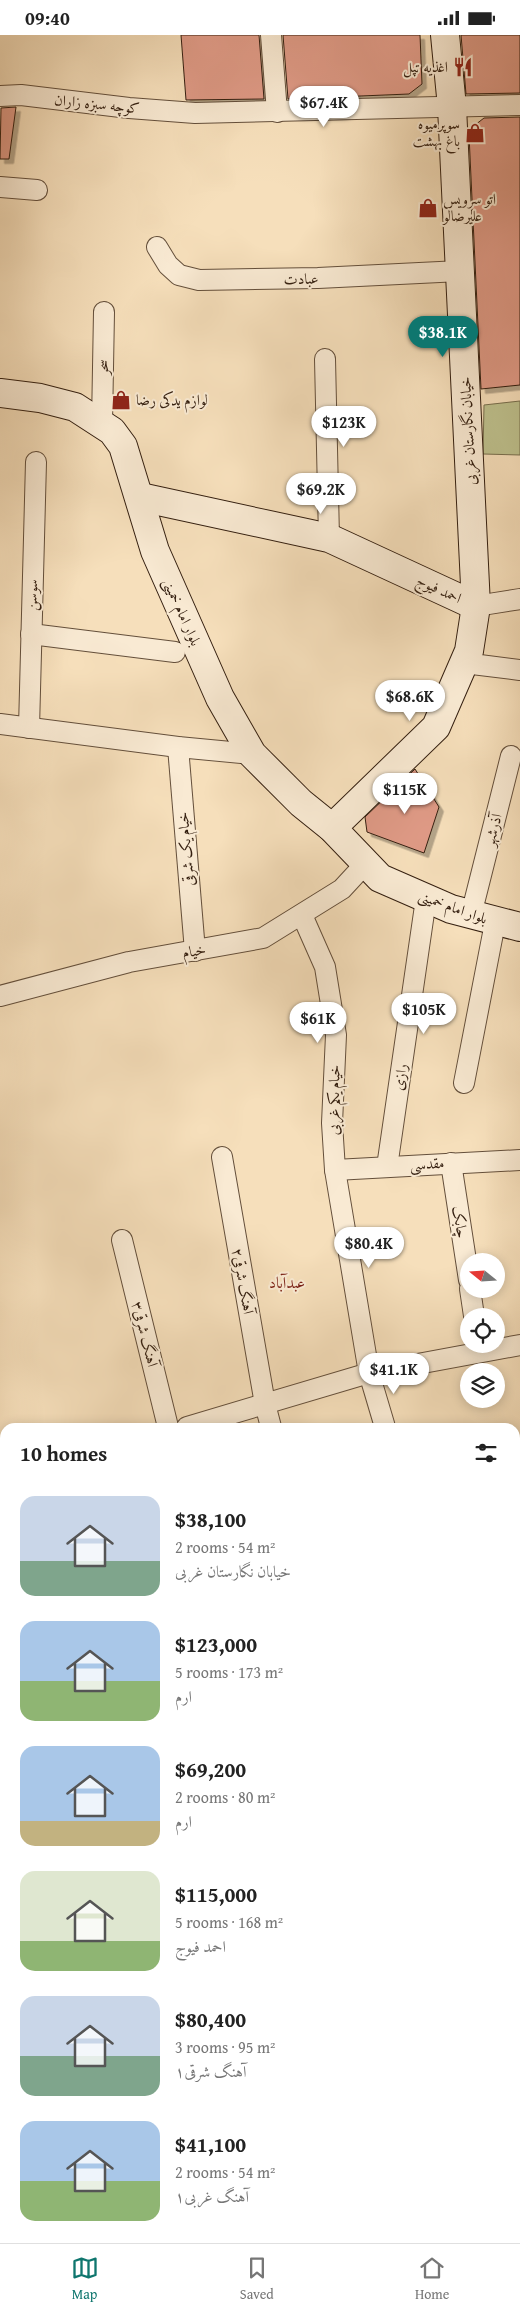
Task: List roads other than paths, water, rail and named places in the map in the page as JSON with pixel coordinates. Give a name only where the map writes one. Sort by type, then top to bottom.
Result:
[{"type":"street","points":[[271,35],[277,112]]},
{"type":"street","name":"خیابان نگارستان غربی","points":[[445,35],[452,107],[476,606]]},
{"type":"street","name":"کوچه سبزه زاران","points":[[0,96],[20,95],[129,108],[195,113],[520,105]]},
{"type":"street","points":[[0,187],[37,190]]},
{"type":"street","name":"عبادت","points":[[157,247],[168,265],[179,275],[199,280],[308,279],[460,271]]},
{"type":"street","name":"سحر","points":[[102,423],[104,312]]},
{"type":"street","points":[[325,359],[328,538]]},
{"type":"street","name":"بلوار امام خمینی","points":[[0,393],[40,398],[75,407],[112,431],[123,446],[155,551],[220,698],[252,754],[301,803],[332,828],[380,878],[451,909],[512,921]]},
{"type":"street","name":"سوسن","points":[[29,728],[36,462]]},
{"type":"street","name":"احمد فیوج","points":[[140,497],[328,538],[476,606],[469,651],[436,727],[332,828]]},
{"type":"street","points":[[476,606],[520,599]]},
{"type":"street","points":[[31,635],[175,652]]},
{"type":"street","points":[[464,663],[520,670]]},
{"type":"street","points":[[0,724],[178,747],[252,754]]},
{"type":"street","name":"خیام یک شرقی","points":[[178,747],[195,951]]},
{"type":"street","name":"آذرشهر","points":[[474,903],[511,756]]},
{"type":"street","name":"بلوار امام خمینی","points":[[366,863],[386,867],[474,903],[512,921]]},
{"type":"street","name":"خیام","points":[[0,996],[129,961],[263,938],[342,889],[366,863]]},
{"type":"street","name":"رازی","points":[[386,1167],[426,899]]},
{"type":"street","name":"خیام یکم غربی","points":[[302,915],[325,967],[336,1035],[332,1123],[335,1170],[369,1373],[384,1423]]},
{"type":"street","points":[[464,1083],[512,921]]},
{"type":"street","name":"آهنگ شرقی۲","points":[[222,1157],[265,1404],[270,1423]]},
{"type":"street","name":"مقدسی","points":[[335,1170],[520,1160]]},
{"type":"street","name":"چابک","points":[[451,1163],[465,1253]]},
{"type":"street","name":"آهنگ شرقی۳","points":[[122,1240],[167,1423]]},
{"type":"street","points":[[505,1346],[520,1345]]},
{"type":"street","points":[[201,1423],[369,1373],[460,1352]]},
{"type":"place","name":"اغذیه تپل","points":[[463,67]]},
{"type":"place","name":"سوپرمیوه باغ بهشت","points":[[475,133]]},
{"type":"place","name":"اتو سرویس علیرضالو","points":[[428,208]]},
{"type":"place","name":"لوازم یدکی رضا","points":[[121,400]]},
{"type":"district","name":"عبدآباد","points":[[287,1282]]}]
